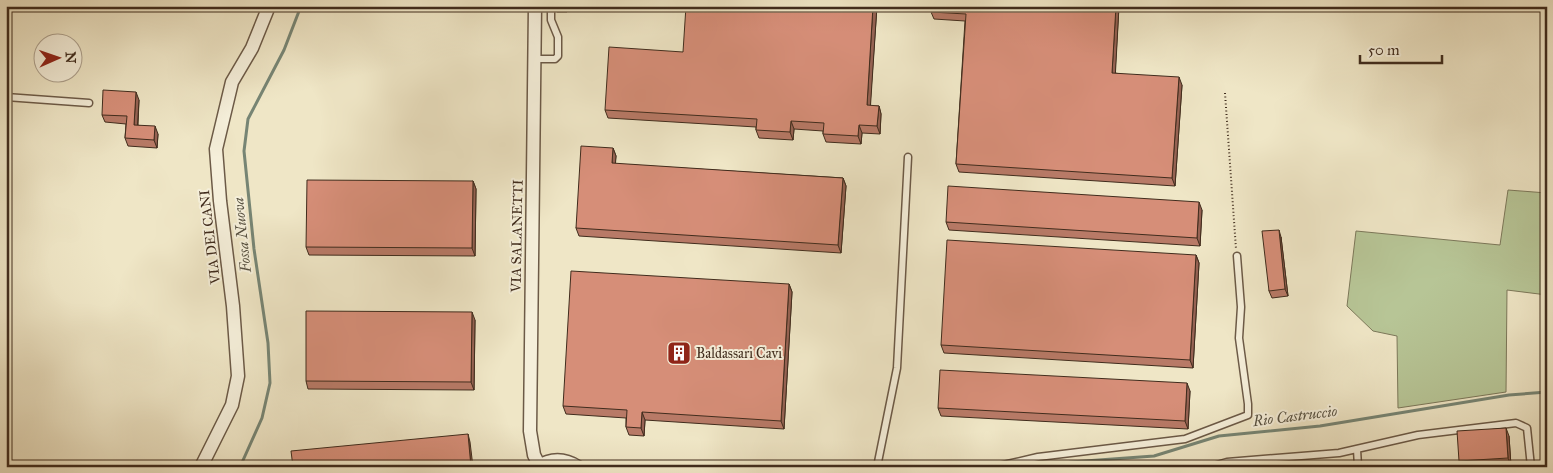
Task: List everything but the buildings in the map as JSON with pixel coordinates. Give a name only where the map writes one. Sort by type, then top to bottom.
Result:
[{"type":"street","name":"VIA DEI CANI","points":[[201,467],[232,406],[238,376],[233,306],[220,202],[216,149],[232,82],[252,48],[270,6]]},
{"type":"street","name":"VIA SALANETTI","points":[[535,6],[530,431],[538,466]]},
{"type":"street","points":[[538,466],[549,461],[560,460],[571,462],[578,467]]},
{"type":"lane","points":[[534,59],[555,59],[558,56],[558,37],[552,20],[551,6]]},
{"type":"lane","points":[[6,97],[89,103]]},
{"type":"lane","points":[[877,467],[897,368],[908,157]]},
{"type":"lane","points":[[994,467],[1038,458],[1186,439],[1248,415],[1239,338],[1241,307],[1237,256]]},
{"type":"lane","points":[[1210,467],[1228,462],[1339,453],[1418,435],[1516,423],[1526,428],[1532,467]]},
{"type":"lane","points":[[1356,449],[1358,467]]},
{"type":"path","points":[[1225,93],[1237,256]]},
{"type":"green space","points":[[1508,190],[1547,193],[1547,295],[1507,290],[1506,392],[1398,408],[1397,336],[1373,331],[1347,306],[1356,231],[1500,245]]},
{"type":"waterway","name":"Fossa Nuova","points":[[240,467],[262,418],[270,383],[268,343],[254,249],[244,151],[248,119],[284,50],[301,6]]},
{"type":"waterway","name":"Rio Castruccio","points":[[1047,467],[1071,462],[1154,456],[1219,436],[1320,426],[1509,395],[1547,392]]},
{"type":"place","name":"Baldassari Cavi","points":[[679,353]]}]
